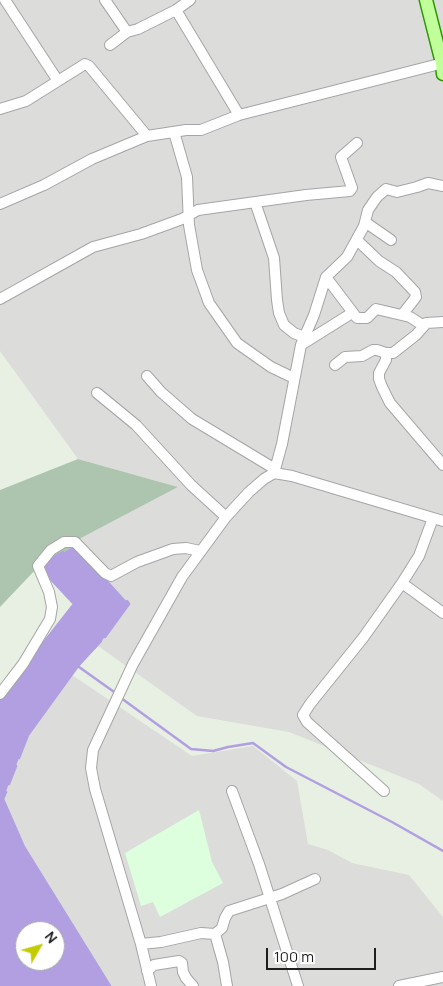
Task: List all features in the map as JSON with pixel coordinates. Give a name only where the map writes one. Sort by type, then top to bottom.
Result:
[{"type":"main road","points":[[426,0],[443,67]]},
{"type":"street","points":[[6,0],[58,81]]},
{"type":"street","points":[[105,0],[127,32]]},
{"type":"street","points":[[110,45],[127,32],[138,29],[176,10],[190,0]]},
{"type":"street","points":[[176,10],[239,115]]},
{"type":"street","points":[[0,109],[26,101],[85,64],[89,66],[146,136]]},
{"type":"street","points":[[0,204],[44,185],[92,159],[146,136],[186,130],[201,130],[239,115],[443,67]]},
{"type":"street","points":[[174,132],[186,177],[190,225],[197,270],[209,303],[237,344],[271,367],[294,378]]},
{"type":"street","points":[[0,298],[93,247],[141,234],[182,219],[198,210],[350,191],[352,188],[340,157],[357,143]]},
{"type":"street","points":[[150,986],[141,944],[95,789],[91,768],[93,750],[133,664],[182,578],[226,517],[249,492],[275,471],[302,341],[314,315],[326,277],[347,257],[357,240],[368,210],[377,197],[386,189],[397,192],[428,183],[443,186]]},
{"type":"street","points":[[255,202],[274,258],[277,300],[284,325],[302,341]]},
{"type":"street","points":[[365,222],[391,240]]},
{"type":"street","points":[[357,240],[379,261],[396,272],[414,292],[416,297],[402,315]]},
{"type":"street","points":[[326,277],[357,318],[367,318],[376,309],[410,317],[424,326]]},
{"type":"street","points":[[302,341],[352,313]]},
{"type":"street","points":[[335,366],[344,357],[362,356],[377,350],[393,353],[416,335],[426,323],[443,322]]},
{"type":"street","points":[[386,353],[386,360],[379,373],[379,379],[390,403],[443,465]]},
{"type":"street","points":[[148,376],[161,392],[192,419],[275,471],[438,520],[402,583],[363,638],[310,704],[304,715],[307,722],[384,791]]},
{"type":"street","points":[[97,394],[136,425],[191,485],[226,517]]},
{"type":"street","points":[[0,694],[23,664],[50,619],[52,607],[49,592],[38,566],[51,550],[64,542],[75,542],[105,573],[111,576],[137,562],[173,549],[186,548],[200,551]]},
{"type":"street","points":[[402,583],[443,613]]},
{"type":"street","points":[[232,791],[259,864],[298,986]]},
{"type":"street","points":[[141,944],[161,942],[201,933],[215,934],[222,928],[225,918],[230,911],[282,894],[315,879]]},
{"type":"street","points":[[215,934],[227,986]]},
{"type":"street","points":[[147,971],[154,965],[179,961],[182,964],[186,978],[193,986]]},
{"type":"street","points":[[398,986],[443,978]]},
{"type":"shaded area","points":[[0,0],[443,0],[443,801],[419,784],[289,732],[197,716],[98,646],[129,604],[76,545],[81,538],[178,487],[78,459],[0,351]]},
{"type":"shaded area","points":[[78,459],[178,487],[81,538],[76,545],[39,566],[0,607],[0,490]]},
{"type":"shaded area","points":[[76,545],[129,604],[98,646],[78,666],[28,735],[3,799],[24,847],[110,986],[0,986],[0,696],[74,605],[39,566]]},
{"type":"shaded area","points":[[72,675],[192,756],[253,746],[297,781],[308,844],[328,850],[352,863],[409,875],[443,917],[443,986],[110,986],[24,847],[3,799],[28,735]]},
{"type":"shaded area","points":[[199,810],[212,862],[223,883],[160,917],[153,902],[141,906],[125,853]]},
{"type":"waterway","points":[[46,562],[63,552]]},
{"type":"waterway","points":[[37,651],[74,604],[45,573]]},
{"type":"waterway","points":[[105,637],[129,604],[127,601]]},
{"type":"waterway","points":[[19,758],[28,735],[78,666],[101,641]]},
{"type":"waterway","points":[[79,667],[117,694]]},
{"type":"waterway","points":[[121,698],[191,749],[213,751],[253,743],[286,767],[392,822],[443,851]]},
{"type":"waterway","points":[[9,784],[16,766]]},
{"type":"waterway","points":[[6,792],[3,799],[24,847],[110,986]]}]
